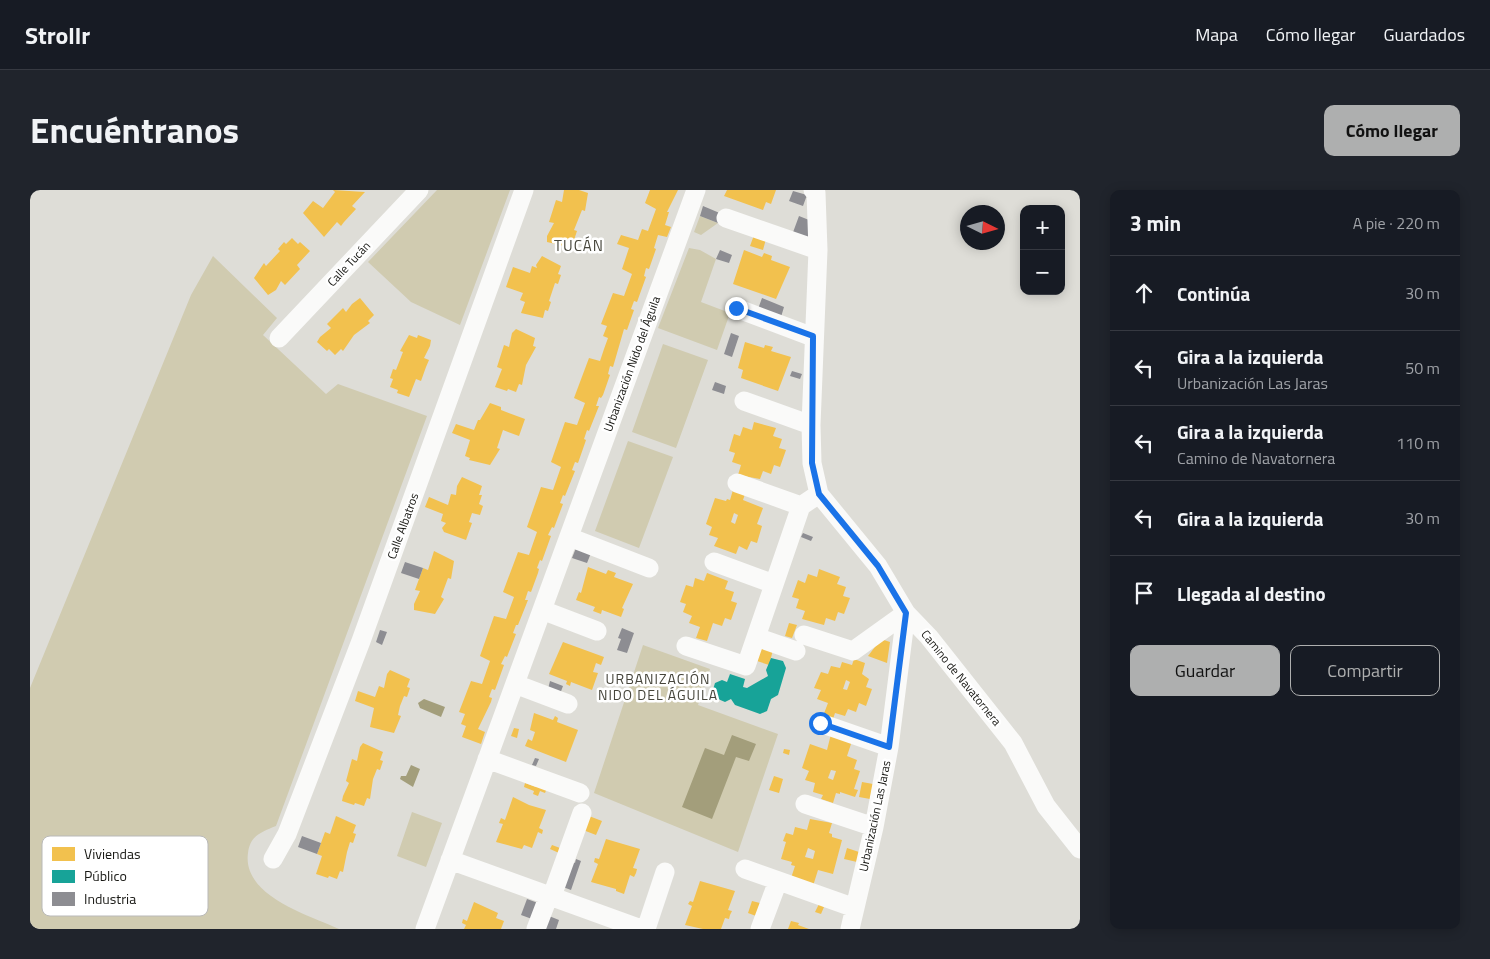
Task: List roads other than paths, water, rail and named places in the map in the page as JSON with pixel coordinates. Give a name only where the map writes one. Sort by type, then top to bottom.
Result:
[{"type":"street","name":"Calle Tucán","points":[[280,338],[419,190]]},
{"type":"street","name":"Calle Albatros","points":[[273,860],[287,834],[361,641],[524,190]]},
{"type":"street","name":"Urbanización Nido del Águila","points":[[425,929],[696,190]]},
{"type":"street","name":"Camino de Navatornera","points":[[813,190],[816,193],[818,250],[813,336],[811,425],[812,463],[819,494],[878,566],[906,613],[929,637],[1013,742],[1046,806],[1080,849]]},
{"type":"street","points":[[726,218],[818,250]]},
{"type":"street","points":[[736,308],[813,336]]},
{"type":"street","points":[[744,401],[811,425]]},
{"type":"street","points":[[737,484],[801,506]]},
{"type":"street","points":[[686,646],[746,666],[801,506],[819,494]]},
{"type":"street","points":[[569,537],[649,568]]},
{"type":"street","points":[[714,562],[774,584]]},
{"type":"street","points":[[542,610],[597,631]]},
{"type":"street","points":[[756,637],[853,651],[906,613]]},
{"type":"street","name":"Urbanización Las Jaras","points":[[850,929],[874,827],[889,747],[906,613]]},
{"type":"street","points":[[515,684],[568,704]]},
{"type":"street","points":[[820,723],[889,747]]},
{"type":"street","points":[[487,759],[580,793]]},
{"type":"street","points":[[804,804],[874,827]]},
{"type":"street","points":[[536,929],[582,813]]},
{"type":"street","points":[[450,860],[641,929]]},
{"type":"street","points":[[745,870],[854,908]]},
{"type":"street","points":[[646,929],[665,872]]},
{"type":"street","points":[[760,929],[778,881]]},
{"type":"district","name":"TUCÁN","points":[[579,246]]},
{"type":"district","name":"URBANIZACIÓN NIDO DEL ÁGUILA","points":[[658,688]]}]
